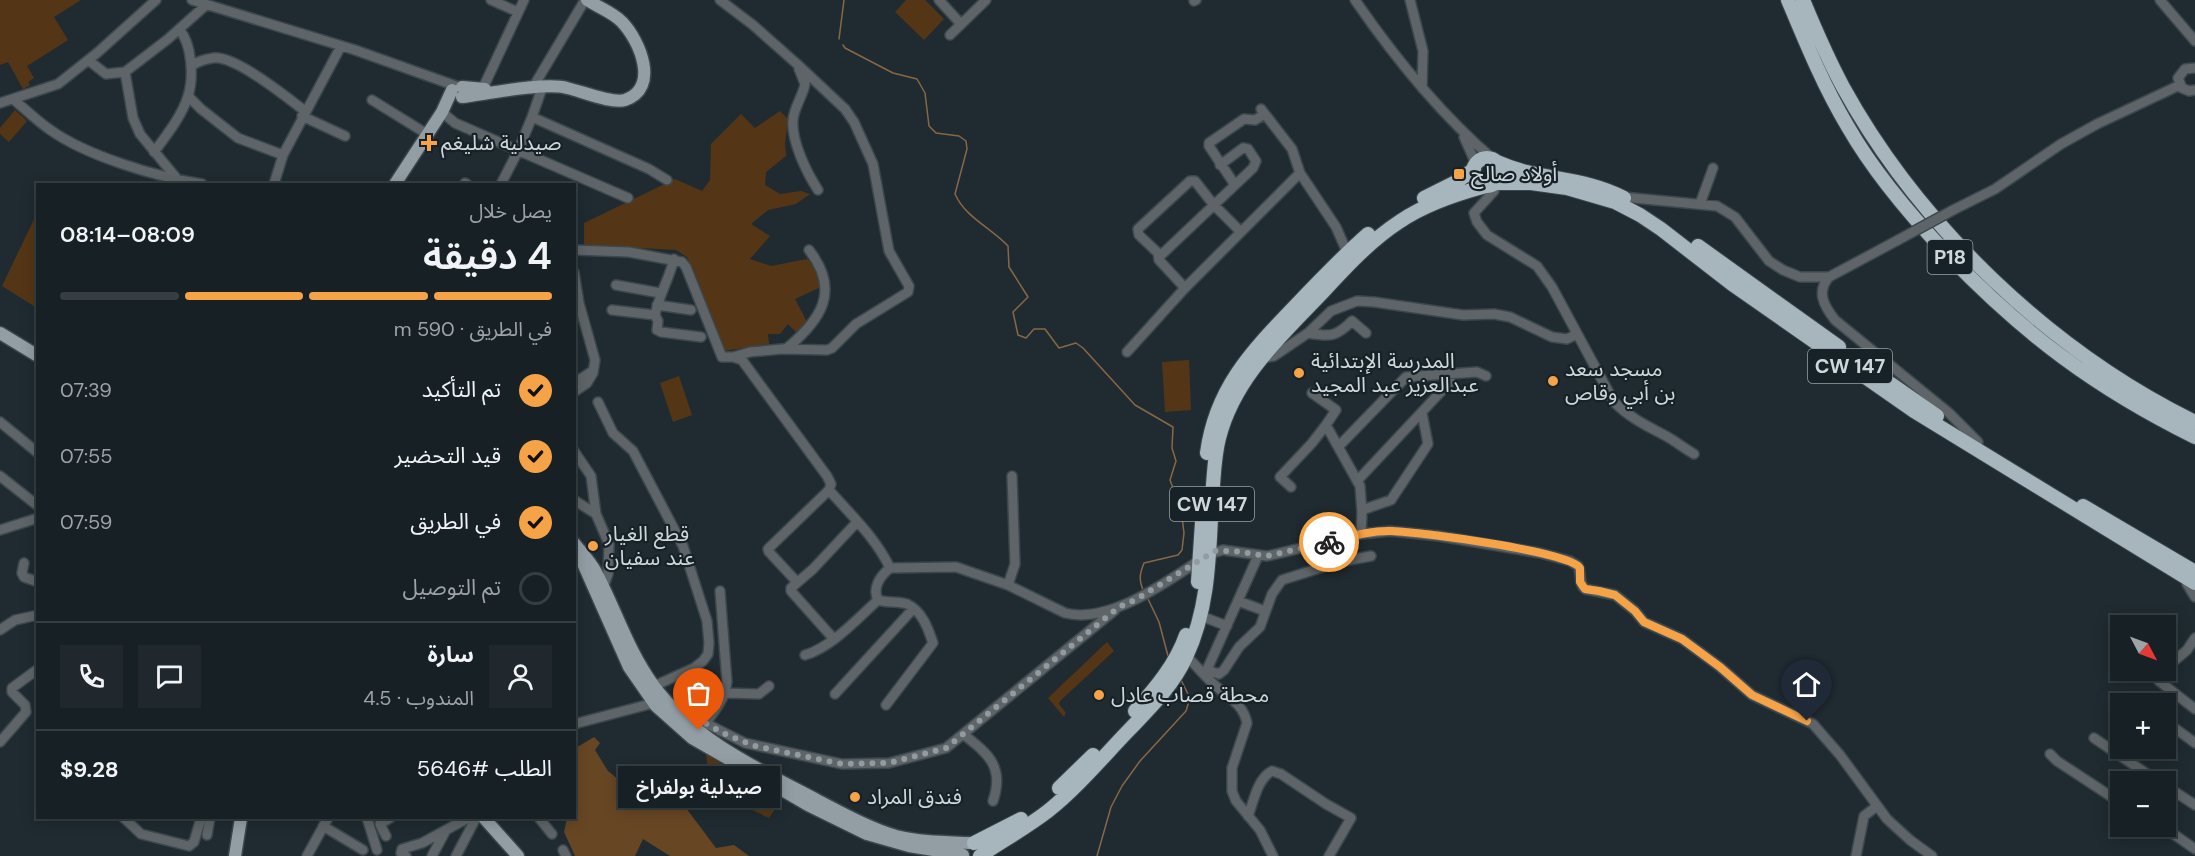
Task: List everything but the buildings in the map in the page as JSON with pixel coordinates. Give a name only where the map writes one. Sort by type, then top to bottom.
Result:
[{"type":"highway","name":"P18","points":[[1788,0],[1818,72],[1848,128],[1888,186],[1923,229],[2022,327],[2067,363],[2110,392],[2195,437]]},
{"type":"highway","name":"P18","points":[[1803,0],[1844,87],[1865,122],[1903,178],[1946,229],[1999,284],[2070,346],[2150,399],[2195,422]]},
{"type":"highway","points":[[1484,159],[1495,161],[1501,171],[1499,180],[1492,184],[1478,182],[1474,173],[1475,166],[1484,159]]},
{"type":"highway","name":"CW 147","points":[[1495,161],[1529,173],[1591,184],[1623,197],[1654,215],[1906,394],[2193,578]]},
{"type":"highway","name":"CW 147","points":[[967,852],[1036,819],[1060,800],[1151,707],[1169,685],[1186,656],[1201,616],[1205,596],[1204,557],[1209,436],[1224,393],[1236,372],[1254,349],[1347,252],[1397,213],[1458,181],[1475,166]]},
{"type":"highway","name":"CW 147","points":[[967,852],[1042,805],[1108,740],[1160,682],[1174,660],[1190,623],[1204,557],[1218,439],[1232,401],[1262,358],[1348,265],[1384,232],[1417,211],[1441,200],[1492,184],[1531,183],[1567,188],[1604,198],[1640,215],[1732,284],[1914,411],[2193,578]]},
{"type":"main road","points":[[458,92],[563,87],[618,101],[633,95],[644,81],[642,56],[621,21],[586,0]]},
{"type":"main road","points":[[396,183],[442,112],[458,92],[483,88],[513,91]]},
{"type":"main road","points":[[0,333],[36,355]]},
{"type":"main road","name":"CW 147","points":[[577,547],[583,563],[639,664],[675,710],[702,726],[743,759],[867,824],[893,835],[967,852]]},
{"type":"main road","name":"CW 147","points":[[600,591],[624,658],[641,686],[674,724],[711,750],[836,820],[886,841],[967,852]]},
{"type":"main road","points":[[235,856],[241,819]]},
{"type":"main road","points":[[485,819],[518,856]]},
{"type":"street","points":[[0,103],[58,84],[156,0]]},
{"type":"street","points":[[192,0],[206,4],[218,4],[341,46],[458,92]]},
{"type":"street","points":[[491,0],[518,12]]},
{"type":"street","points":[[483,88],[524,0]]},
{"type":"street","points":[[502,183],[532,117],[537,88],[586,0]]},
{"type":"street","points":[[576,250],[629,252],[682,262],[722,357],[786,349],[820,351],[832,348],[856,324],[905,294],[909,286],[890,251],[876,175],[861,135],[845,110],[797,64],[753,25],[720,0]]},
{"type":"street","points":[[939,0],[962,24]]},
{"type":"street","points":[[950,35],[986,0]]},
{"type":"street","points":[[1355,0],[1393,55],[1457,127],[1495,161]]},
{"type":"street","points":[[1410,0],[1423,51],[1425,67],[1422,88]]},
{"type":"street","points":[[2160,0],[2195,41]]},
{"type":"street","points":[[88,60],[106,74],[125,72],[179,30],[206,4]]},
{"type":"street","points":[[154,153],[188,96],[191,66],[188,43],[179,30]]},
{"type":"street","points":[[274,183],[283,155],[303,113],[341,46]]},
{"type":"street","points":[[191,66],[213,58],[231,62],[262,81],[303,113],[345,136]]},
{"type":"street","points":[[797,64],[805,84],[794,113],[794,133],[804,165],[819,190]]},
{"type":"street","points":[[2195,68],[2188,67],[2178,78],[2180,85],[2186,90],[2195,90]]},
{"type":"street","points":[[125,72],[133,117],[140,134],[154,153],[182,182]]},
{"type":"street","points":[[1978,442],[1949,413],[1849,334],[1835,320],[1825,305],[1822,295],[1823,285],[1829,277],[2004,183],[2081,133],[2180,85]]},
{"type":"street","points":[[188,96],[201,110],[238,138],[283,155]]},
{"type":"street","points":[[13,99],[50,130],[75,145],[182,182]]},
{"type":"street","points":[[372,100],[427,134]]},
{"type":"street","points":[[442,112],[455,123],[628,198]]},
{"type":"street","points":[[1235,185],[1220,165],[1209,142],[1244,119],[1255,120],[1263,112],[1292,149],[1300,173],[1336,227],[1347,252]]},
{"type":"street","points":[[532,117],[649,169],[667,180]]},
{"type":"street","points":[[1457,127],[1470,149],[1475,166]]},
{"type":"street","points":[[1159,257],[1255,166],[1256,161],[1248,149],[1243,148],[1220,165]]},
{"type":"street","points":[[163,163],[164,176]]},
{"type":"street","points":[[1700,204],[1713,168]]},
{"type":"street","points":[[1127,352],[1185,288],[1300,173]]},
{"type":"street","points":[[1185,288],[1158,254],[1139,235],[1138,229],[1190,181],[1195,181],[1240,232]]},
{"type":"street","points":[[1492,184],[1494,191],[1474,213],[1477,222],[1487,235],[1537,266],[1552,287],[1614,402],[1624,413],[1694,454]]},
{"type":"street","points":[[1623,197],[1717,206],[1730,213],[1763,254],[1783,270],[1800,277],[1829,277]]},
{"type":"street","points":[[786,349],[807,331],[821,309],[826,289],[823,270],[809,250]]},
{"type":"street","points":[[654,315],[660,293],[669,279],[674,259]]},
{"type":"street","points":[[616,285],[660,293]]},
{"type":"street","points":[[1262,358],[1274,356],[1308,333],[1330,311],[1358,301],[1463,315],[1494,314],[1510,317],[1552,337],[1567,339],[1577,334]]},
{"type":"street","points":[[657,305],[691,310]]},
{"type":"street","points":[[576,391],[587,383],[594,371],[595,360],[577,307]]},
{"type":"street","points":[[612,310],[654,315],[658,321],[658,332],[701,337]]},
{"type":"street","points":[[1308,333],[1323,336],[1338,334],[1352,321],[1366,333]]},
{"type":"street","points":[[733,357],[742,360],[831,484],[829,490],[768,549],[797,582]]},
{"type":"street","points":[[576,382],[594,371]]},
{"type":"street","points":[[1338,446],[1406,377],[1477,372],[1486,376]]},
{"type":"street","points":[[1357,481],[1450,382],[1451,374]]},
{"type":"street","points":[[1291,487],[1280,477],[1312,443],[1335,410],[1312,393]]},
{"type":"street","points":[[598,402],[613,433],[633,451],[683,546],[707,621],[708,654],[703,661],[694,668],[654,686]]},
{"type":"street","points":[[1362,510],[1391,500],[1428,444],[1422,413]]},
{"type":"street","points":[[0,422],[36,451]]},
{"type":"street","points":[[1326,425],[1359,486],[1362,510],[1361,534]]},
{"type":"street","points":[[576,455],[591,476],[596,514],[609,544],[608,574],[600,591]]},
{"type":"street","points":[[0,476],[36,504]]},
{"type":"street","points":[[1008,585],[1015,564],[1012,476]]},
{"type":"street","points":[[829,490],[884,555],[890,568]]},
{"type":"street","points":[[576,501],[596,514]]},
{"type":"street","points":[[0,530],[36,519]]},
{"type":"street","points":[[833,638],[791,591],[792,586],[813,569],[857,522]]},
{"type":"street","points":[[878,600],[875,595],[878,579],[890,568],[956,567],[1008,585],[1071,615],[1083,615],[1119,607],[1135,600],[1204,557],[1223,550],[1258,556],[1278,555],[1361,534],[1390,531],[1428,534],[1540,553],[1575,563],[1580,568],[1580,582],[1585,589],[1615,595],[1635,611],[1644,622],[1682,639],[1720,667],[1752,695],[1813,724],[1840,754],[1877,806],[1898,829],[1932,856]]},
{"type":"street","points":[[1206,672],[1258,556]]},
{"type":"street","points":[[1206,672],[1219,674],[1224,670],[1239,647],[1260,627],[1277,585],[1282,580],[1339,562],[1371,556]]},
{"type":"street","points":[[24,563],[22,573],[24,577],[36,581]]},
{"type":"street","points":[[2193,578],[2187,584],[2195,597]]},
{"type":"street","points":[[720,591],[725,693],[718,707],[702,726],[755,746],[842,764],[889,763],[946,748],[1119,607]]},
{"type":"street","points":[[805,655],[833,638],[878,600],[906,604],[926,622],[933,643],[886,705]]},
{"type":"street","points":[[1238,601],[1265,611]]},
{"type":"street","points":[[835,694],[913,609]]},
{"type":"street","points":[[0,630],[15,620],[36,615]]},
{"type":"street","points":[[1201,616],[1227,626]]},
{"type":"street","points":[[2176,660],[2187,650],[2195,638]]},
{"type":"street","points":[[1186,656],[1206,672],[1215,686],[1241,707],[1245,715],[1246,723],[1234,759],[1231,778],[1232,791],[1236,801],[1260,830],[1273,856]]},
{"type":"street","points":[[0,742],[26,711],[25,705],[12,692],[12,688],[36,670]]},
{"type":"street","points":[[2159,681],[2195,709]]},
{"type":"street","points":[[725,693],[759,694],[769,686]]},
{"type":"street","points":[[576,723],[654,703]]},
{"type":"street","points":[[2176,729],[2195,743]]},
{"type":"street","points":[[963,734],[986,752],[992,760],[996,776],[993,801]]},
{"type":"street","points":[[2094,738],[2143,771]]},
{"type":"street","points":[[2050,754],[2110,796]]},
{"type":"street","points":[[1248,816],[1265,774],[1272,771],[1281,774],[1351,819],[1329,856]]},
{"type":"street","points":[[2176,793],[2195,805]]},
{"type":"street","points":[[1856,856],[1864,816],[1877,806]]},
{"type":"street","points":[[125,819],[141,834],[189,846],[194,842],[201,819]]},
{"type":"street","points":[[207,835],[210,819]]},
{"type":"street","points":[[367,819],[378,853]]},
{"type":"street","points":[[386,836],[380,824],[388,819]]},
{"type":"street","points":[[406,856],[401,853],[402,849],[422,843],[466,819]]},
{"type":"street","points":[[469,856],[457,853],[475,819]]},
{"type":"street","points":[[539,819],[552,834]]},
{"type":"street","points":[[307,856],[326,822],[362,853],[371,845],[378,853]]},
{"type":"street","points":[[457,823],[469,830]]},
{"type":"street","points":[[432,856],[446,829]]},
{"type":"street","points":[[2176,835],[2195,848],[2187,856]]},
{"type":"shaded area","points":[[0,0],[81,0],[54,17],[68,40],[27,66],[34,78],[28,82],[30,85],[23,89],[8,62],[0,65]]},
{"type":"shaded area","points":[[906,0],[925,0],[944,19],[924,40],[895,12]]},
{"type":"shaded area","points":[[15,110],[27,121],[9,142],[0,134],[0,128]]},
{"type":"shaded area","points":[[780,111],[788,119],[786,156],[766,172],[765,185],[780,194],[801,191],[810,194],[796,204],[768,210],[751,224],[770,236],[750,259],[771,266],[807,259],[817,269],[821,287],[795,299],[807,322],[797,333],[788,324],[780,334],[768,334],[769,344],[724,351],[687,257],[676,250],[584,245],[584,223],[675,179],[702,191],[710,180],[711,144],[741,114],[755,128]]},
{"type":"shaded area","points":[[36,215],[36,307],[2,286]]},
{"type":"shaded area","points":[[1189,360],[1191,410],[1165,412],[1162,362]]},
{"type":"shaded area","points":[[679,376],[692,415],[673,422],[660,383]]},
{"type":"shaded area","points":[[1107,642],[1114,651],[1060,701],[1059,704],[1066,713],[1064,717],[1048,698]]},
{"type":"shaded area","points":[[594,737],[600,743],[595,750],[608,771],[651,806],[686,808],[716,848],[734,845],[749,856],[670,856],[643,839],[635,856],[575,856],[564,832],[567,819],[576,819],[576,746]]},
{"type":"shaded area","points":[[706,754],[780,801],[769,818],[748,808],[737,793],[708,771]]},
{"type":"waterway","points":[[839,39],[844,0]]},
{"type":"waterway","points":[[843,45],[893,73],[917,79],[925,93],[929,126],[936,133],[959,136],[966,141],[967,149],[955,194],[972,216],[1008,246],[1009,267],[1028,297],[1013,312],[1018,335],[1026,338],[1034,329],[1045,329],[1059,348],[1076,343],[1135,405],[1173,427],[1172,448],[1176,461],[1170,480],[1181,509],[1184,533],[1182,550],[1178,555],[1144,563],[1140,578],[1144,592]]},
{"type":"waterway","points":[[1148,599],[1159,622],[1168,656]]},
{"type":"waterway","points":[[1097,856],[1111,807],[1122,786],[1140,761],[1186,711],[1190,698],[1181,680]]},
{"type":"way so far","points":[[699,730],[705,723],[755,746],[842,764],[889,763],[946,748],[1119,607],[1135,600],[1209,554],[1223,550],[1267,556],[1329,542]]},
{"type":"place","name":"صيدلية شليغم","points":[[429,143]]},
{"type":"place","name":"أولاد صالح","points":[[1459,174]]},
{"type":"place","name":"المدرسة الإبتدائية عبدالعزيز عبد المجيد","points":[[1299,373]]},
{"type":"place","name":"مسجد سعد بن أبي وقاص","points":[[1553,381]]},
{"type":"place","name":"قطع الغيار عند سفيان","points":[[593,546]]},
{"type":"place","name":"محطة قصاب عادل","points":[[1099,695]]},
{"type":"place","name":"صيدلية بولفراخ","points":[[699,730]]},
{"type":"place","name":"فندق المراد","points":[[855,797]]},
{"type":"route","points":[[1329,542],[1361,534],[1390,531],[1417,533],[1540,553],[1570,561],[1580,568],[1580,582],[1585,589],[1615,595],[1635,611],[1644,622],[1682,639],[1758,699],[1807,721]]}]
